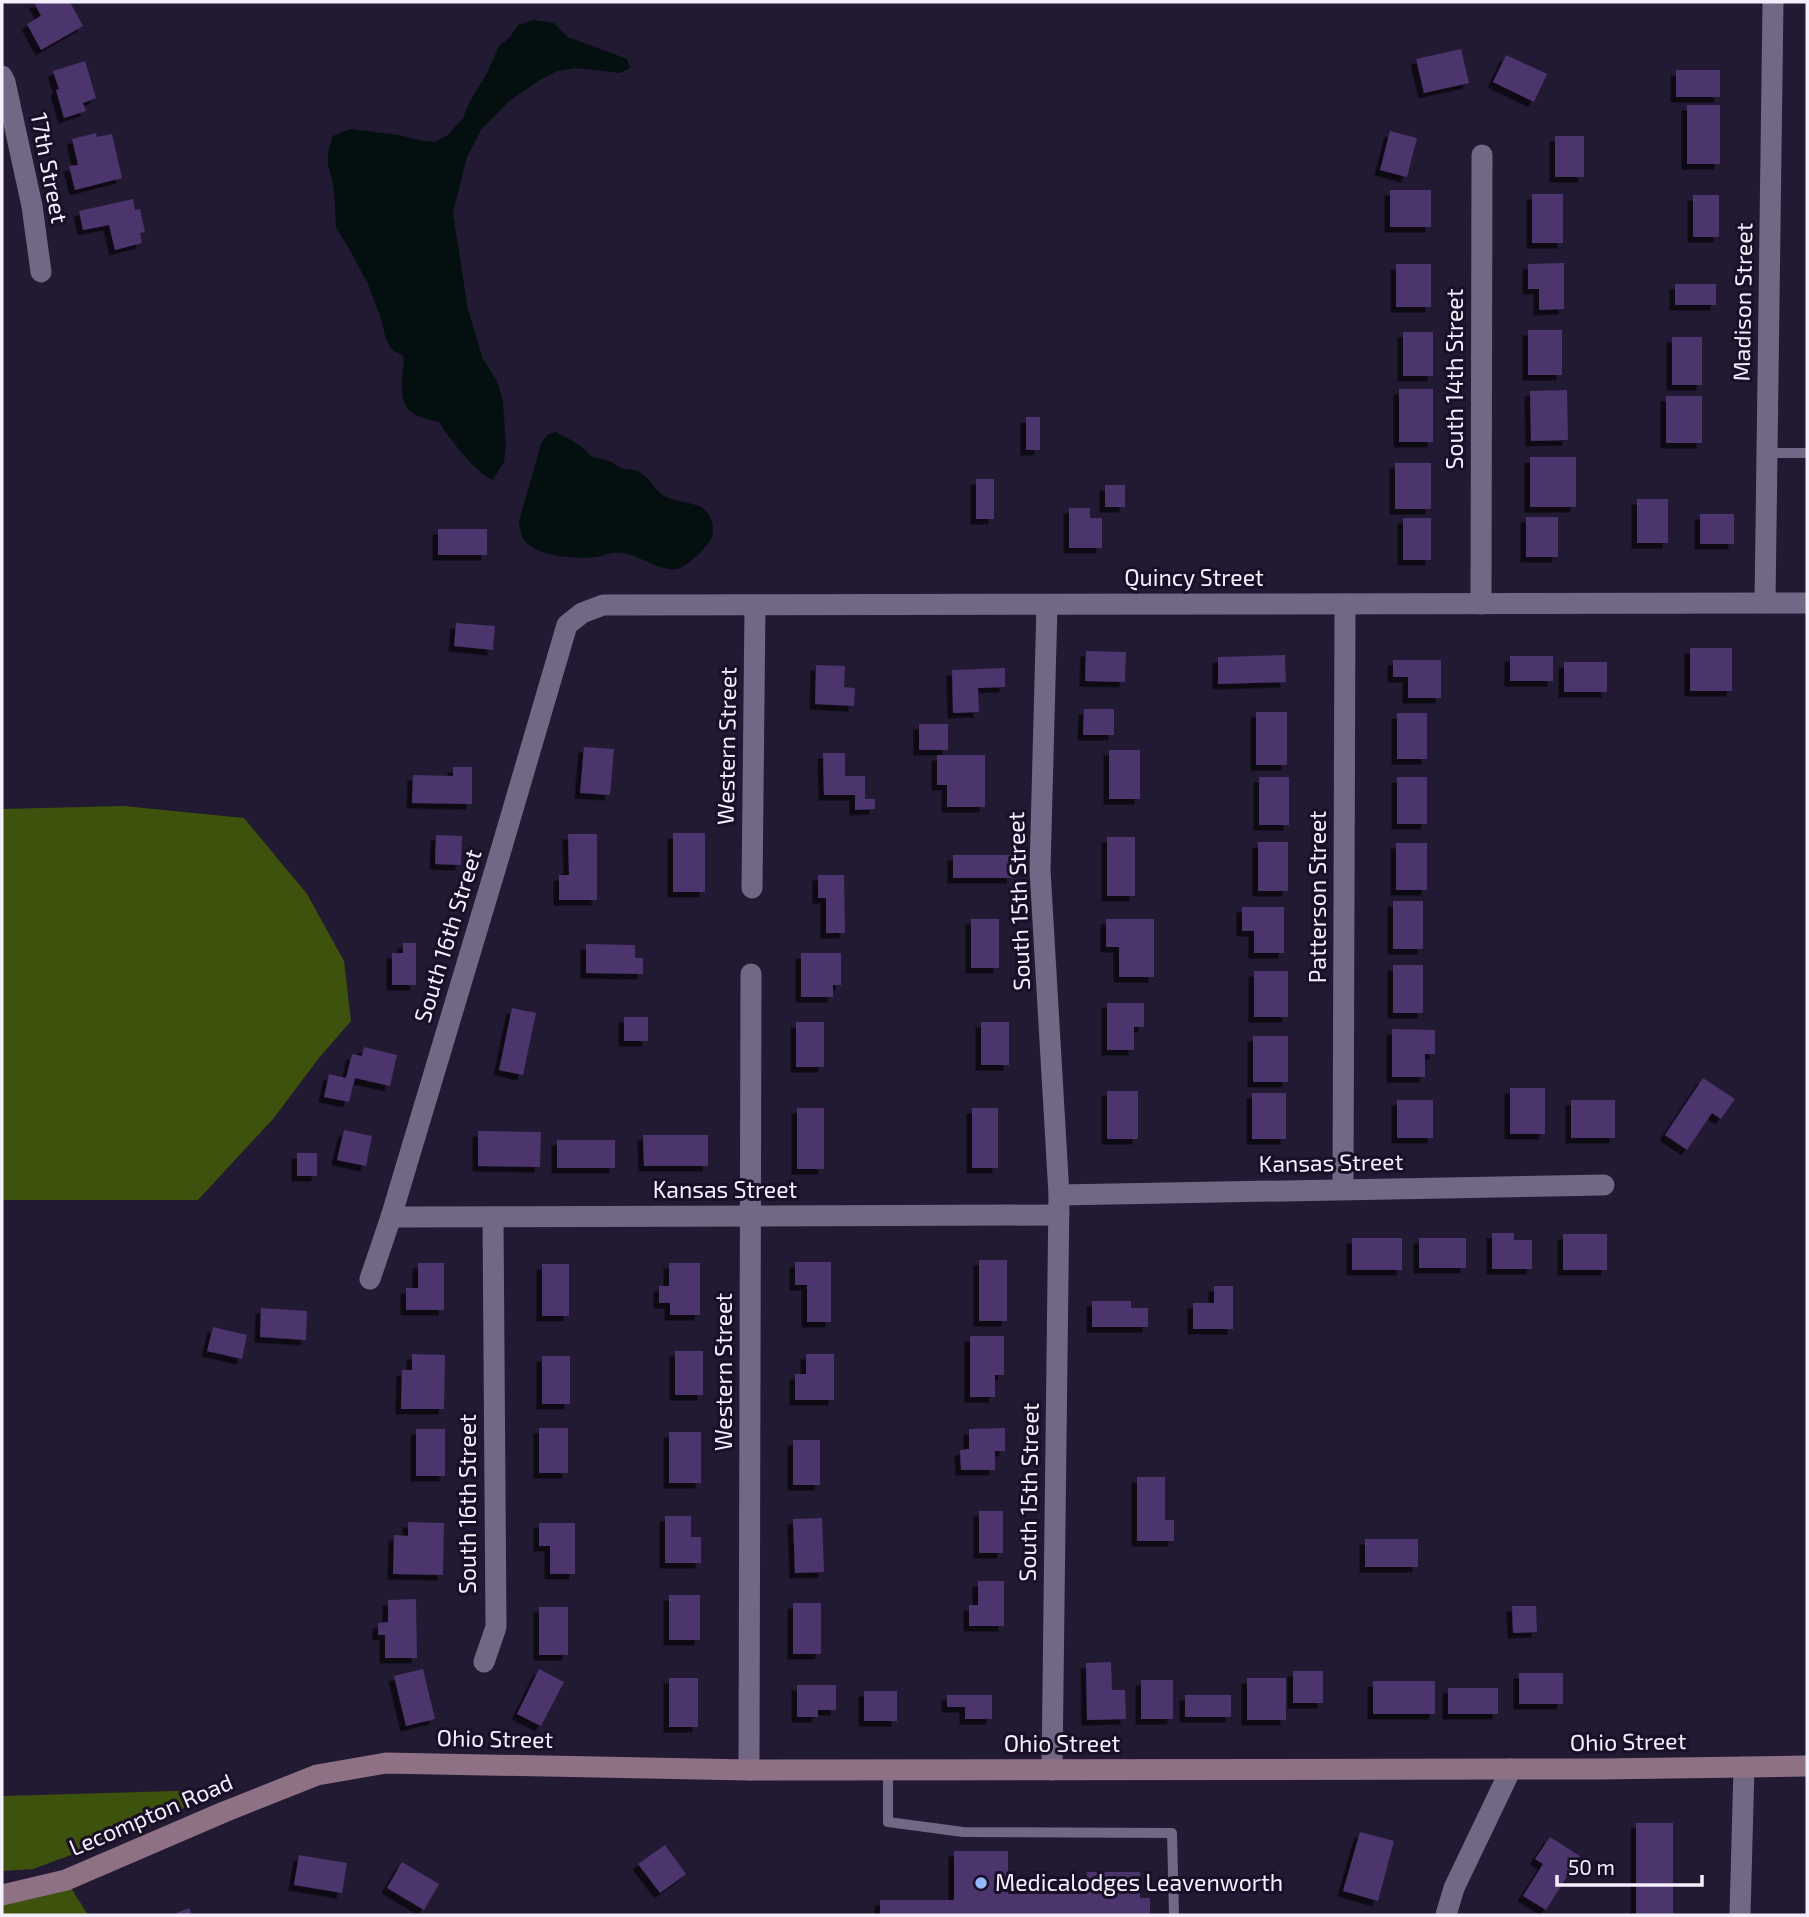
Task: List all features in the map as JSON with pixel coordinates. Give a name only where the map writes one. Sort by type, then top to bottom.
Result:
[{"type":"street","name":"Madison Street","points":[[1765,603],[1773,2]]},
{"type":"street","name":"17th Street","points":[[2,76],[5,82],[11,151],[32,206],[41,272]]},
{"type":"street","name":"South 14th Street","points":[[1481,604],[1482,155]]},
{"type":"street","name":"Quincy Street","points":[[582,613],[603,606],[1807,603]]},
{"type":"street","name":"Patterson Street","points":[[1343,1189],[1345,604]]},
{"type":"street","name":"South 15th Street","points":[[1047,605],[1040,870],[1059,1205],[1052,1770]]},
{"type":"street","name":"Western Street","points":[[752,888],[755,606]]},
{"type":"street","name":"South 16th Street","points":[[370,1279],[391,1217],[567,625],[582,613]]},
{"type":"street","name":"Western Street","points":[[749,1770],[751,974]]},
{"type":"street","name":"Kansas Street","points":[[391,1217],[749,1217],[1059,1205],[1343,1189],[1604,1185]]},
{"type":"street","name":"South 16th Street","points":[[484,1662],[496,1627],[493,1217]]},
{"type":"street","name":"Ohio Street","points":[[317,1775],[386,1763],[749,1770],[1807,1766]]},
{"type":"street","points":[[1740,1915],[1744,1767]]},
{"type":"street","points":[[1446,1915],[1454,1888],[1511,1769]]},
{"type":"street","name":"Lecompton Road","points":[[2,1895],[65,1880],[317,1775]]},
{"type":"lane","points":[[1768,453],[1807,453]]},
{"type":"lane","points":[[888,1770],[888,1822],[963,1832],[1172,1833],[1174,1915]]},
{"type":"green space","points":[[124,806],[244,818],[307,894],[344,961],[351,1021],[273,1119],[198,1200],[2,1200],[2,809]]},
{"type":"green space","points":[[210,1790],[166,1820],[33,1869],[2,1871],[2,1796]]},
{"type":"green space","points":[[66,1880],[88,1915],[2,1915],[2,1895]]},
{"type":"shaded area","points":[[533,20],[554,23],[568,37],[627,59],[630,68],[620,73],[576,68],[557,71],[540,80],[509,101],[481,130],[467,157],[453,213],[468,310],[483,359],[497,381],[503,401],[506,446],[504,462],[493,480],[471,463],[439,422],[413,414],[405,405],[402,389],[403,356],[392,350],[386,339],[368,284],[336,227],[328,152],[333,136],[350,129],[435,142],[448,135],[463,118],[499,46],[510,37],[518,25]]},
{"type":"shaded area","points":[[556,432],[581,446],[591,456],[612,462],[621,468],[639,471],[664,496],[703,508],[713,525],[712,537],[707,546],[686,564],[671,569],[622,553],[596,557],[552,555],[526,543],[519,521],[541,444],[548,434]]},
{"type":"building","points":[[34,2],[70,2],[83,26],[41,50],[27,24],[41,16]]},
{"type":"building","points":[[1461,49],[1469,83],[1424,93],[1416,59]]},
{"type":"building","points":[[1506,55],[1547,74],[1534,102],[1493,82]]},
{"type":"building","points":[[85,61],[96,98],[83,103],[86,111],[64,118],[53,71]]},
{"type":"building","points":[[1676,70],[1720,70],[1720,97],[1676,97]]},
{"type":"building","points":[[1687,105],[1720,105],[1720,164],[1687,164]]},
{"type":"building","points":[[1390,131],[1417,138],[1407,177],[1380,170]]},
{"type":"building","points":[[96,133],[97,137],[112,134],[122,178],[75,190],[69,166],[78,165],[72,139]]},
{"type":"building","points":[[1555,136],[1584,136],[1584,177],[1555,177]]},
{"type":"building","points":[[1390,190],[1431,190],[1431,227],[1390,227]]},
{"type":"building","points":[[1532,194],[1563,194],[1563,243],[1532,243]]},
{"type":"building","points":[[1693,195],[1719,195],[1719,237],[1693,237]]},
{"type":"building","points":[[133,199],[135,210],[140,209],[145,232],[140,233],[142,243],[115,250],[109,225],[83,230],[79,211]]},
{"type":"building","points":[[1564,263],[1564,309],[1539,310],[1539,289],[1528,289],[1528,264]]},
{"type":"building","points":[[1396,264],[1431,264],[1431,307],[1396,307]]},
{"type":"building","points":[[1675,284],[1716,284],[1716,305],[1675,305]]},
{"type":"building","points":[[1528,330],[1562,330],[1562,375],[1528,375]]},
{"type":"building","points":[[1403,332],[1433,332],[1433,376],[1403,376]]},
{"type":"building","points":[[1672,337],[1702,337],[1702,385],[1672,385]]},
{"type":"building","points":[[1399,389],[1433,389],[1433,442],[1399,442]]},
{"type":"building","points":[[1567,390],[1568,440],[1531,441],[1530,391]]},
{"type":"building","points":[[1666,396],[1702,396],[1702,443],[1666,443]]},
{"type":"building","points":[[1026,417],[1040,417],[1040,450],[1026,450]]},
{"type":"building","points":[[1530,457],[1576,457],[1576,507],[1530,507]]},
{"type":"building","points":[[1395,463],[1431,463],[1431,509],[1395,509]]},
{"type":"building","points":[[976,479],[994,479],[994,519],[976,519]]},
{"type":"building","points":[[1105,485],[1125,485],[1125,507],[1105,507]]},
{"type":"building","points":[[1637,499],[1668,499],[1668,543],[1637,543]]},
{"type":"building","points":[[1069,508],[1090,508],[1090,518],[1102,518],[1102,548],[1069,548]]},
{"type":"building","points":[[1700,514],[1734,514],[1734,544],[1700,544]]},
{"type":"building","points":[[1526,517],[1558,517],[1558,557],[1526,557]]},
{"type":"building","points":[[1403,518],[1431,518],[1431,560],[1403,560]]},
{"type":"building","points":[[438,529],[487,529],[487,555],[438,555]]},
{"type":"building","points":[[456,623],[495,626],[493,650],[454,646]]},
{"type":"building","points":[[1690,648],[1732,648],[1732,691],[1690,691]]},
{"type":"building","points":[[1086,651],[1126,652],[1125,682],[1085,681]]},
{"type":"building","points":[[1285,655],[1286,682],[1218,684],[1218,657]]},
{"type":"building","points":[[1510,656],[1553,656],[1553,681],[1510,681]]},
{"type":"building","points":[[1393,660],[1441,660],[1441,698],[1408,698],[1408,677],[1393,677]]},
{"type":"building","points":[[1564,662],[1607,662],[1607,692],[1564,692]]},
{"type":"building","points":[[816,665],[845,666],[844,687],[855,688],[854,706],[815,704]]},
{"type":"building","points":[[1005,668],[1005,687],[978,688],[979,712],[953,713],[952,670]]},
{"type":"building","points":[[1084,709],[1114,709],[1114,735],[1083,735]]},
{"type":"building","points":[[1256,712],[1287,712],[1287,765],[1256,765]]},
{"type":"building","points":[[1397,713],[1427,713],[1427,759],[1397,759]]},
{"type":"building","points":[[919,724],[948,724],[948,750],[919,750]]},
{"type":"building","points":[[584,747],[614,749],[610,795],[580,793]]},
{"type":"building","points":[[1109,750],[1140,750],[1140,799],[1109,799]]},
{"type":"building","points":[[823,753],[845,753],[845,776],[865,776],[865,799],[875,799],[875,809],[855,810],[855,795],[824,795]]},
{"type":"building","points":[[937,755],[985,755],[985,807],[947,807],[947,785],[937,785]]},
{"type":"building","points":[[453,767],[472,767],[472,804],[412,803],[413,775],[453,776]]},
{"type":"building","points":[[1259,777],[1289,777],[1289,825],[1259,825]]},
{"type":"building","points":[[1397,777],[1427,777],[1427,824],[1397,824]]},
{"type":"building","points":[[673,833],[705,833],[705,892],[673,892]]},
{"type":"building","points":[[568,834],[597,834],[597,900],[559,900],[559,875],[569,875]]},
{"type":"building","points":[[436,835],[462,836],[461,865],[435,864]]},
{"type":"building","points":[[1107,837],[1135,837],[1135,896],[1107,896]]},
{"type":"building","points":[[1258,842],[1288,842],[1288,891],[1258,891]]},
{"type":"building","points":[[1396,843],[1427,843],[1427,890],[1396,890]]},
{"type":"building","points":[[953,855],[1012,855],[1012,878],[953,878]]},
{"type":"building","points":[[818,875],[844,875],[845,933],[826,933],[826,898],[818,898]]},
{"type":"building","points":[[1393,901],[1423,901],[1423,949],[1393,949]]},
{"type":"building","points":[[1242,907],[1284,907],[1284,953],[1254,953],[1254,931],[1242,931]]},
{"type":"building","points":[[971,919],[999,919],[999,968],[971,968]]},
{"type":"building","points":[[1106,919],[1154,919],[1154,977],[1119,977],[1119,947],[1106,947]]},
{"type":"building","points":[[403,943],[416,943],[416,985],[392,985],[392,953],[403,953]]},
{"type":"building","points":[[586,944],[635,945],[635,958],[643,958],[643,974],[586,973]]},
{"type":"building","points":[[801,953],[841,953],[841,985],[833,985],[833,997],[801,997]]},
{"type":"building","points":[[1393,965],[1423,965],[1423,1013],[1393,1013]]},
{"type":"building","points":[[1254,971],[1288,971],[1288,1017],[1254,1017]]},
{"type":"building","points":[[1107,1003],[1144,1003],[1144,1027],[1134,1027],[1134,1050],[1107,1050]]},
{"type":"building","points":[[512,1008],[536,1013],[523,1075],[499,1070]]},
{"type":"building","points":[[624,1017],[648,1017],[648,1041],[624,1041]]},
{"type":"building","points":[[796,1022],[824,1022],[824,1067],[796,1067]]},
{"type":"building","points":[[981,1022],[1009,1022],[1009,1065],[981,1065]]},
{"type":"building","points":[[1392,1029],[1435,1030],[1435,1054],[1425,1054],[1425,1077],[1392,1077]]},
{"type":"building","points":[[1253,1036],[1288,1036],[1288,1082],[1253,1082]]},
{"type":"building","points":[[364,1047],[397,1055],[390,1086],[355,1078],[349,1102],[324,1097],[329,1074],[346,1078],[352,1054],[362,1056]]},
{"type":"building","points":[[1703,1078],[1735,1099],[1721,1119],[1712,1113],[1687,1150],[1665,1135]]},
{"type":"building","points":[[1510,1088],[1545,1088],[1545,1134],[1510,1134]]},
{"type":"building","points":[[1107,1091],[1138,1091],[1138,1139],[1107,1139]]},
{"type":"building","points":[[1252,1093],[1286,1093],[1286,1139],[1252,1139]]},
{"type":"building","points":[[1397,1100],[1433,1100],[1433,1138],[1397,1138]]},
{"type":"building","points":[[1571,1100],[1615,1100],[1615,1138],[1571,1138]]},
{"type":"building","points":[[797,1108],[824,1108],[824,1169],[797,1169]]},
{"type":"building","points":[[972,1108],[998,1108],[998,1168],[972,1168]]},
{"type":"building","points":[[344,1130],[372,1136],[366,1166],[337,1160]]},
{"type":"building","points":[[478,1131],[541,1132],[540,1167],[478,1166]]},
{"type":"building","points":[[643,1135],[708,1135],[708,1166],[644,1166]]},
{"type":"building","points":[[557,1140],[615,1140],[615,1168],[557,1168]]},
{"type":"building","points":[[297,1153],[317,1153],[317,1176],[297,1176]]},
{"type":"building","points":[[1492,1233],[1514,1233],[1514,1240],[1532,1240],[1532,1269],[1492,1269]]},
{"type":"building","points":[[1563,1234],[1607,1234],[1607,1270],[1563,1270]]},
{"type":"building","points":[[1352,1238],[1402,1238],[1402,1270],[1352,1270]]},
{"type":"building","points":[[1419,1238],[1466,1238],[1466,1268],[1419,1268]]},
{"type":"building","points":[[979,1260],[1007,1260],[1007,1321],[979,1321]]},
{"type":"building","points":[[795,1262],[831,1262],[831,1322],[807,1322],[807,1285],[795,1285]]},
{"type":"building","points":[[418,1263],[444,1263],[444,1310],[406,1310],[406,1288],[418,1288]]},
{"type":"building","points":[[669,1263],[700,1263],[700,1315],[670,1315],[670,1303],[659,1303],[659,1286],[669,1286]]},
{"type":"building","points":[[542,1264],[569,1264],[569,1316],[542,1316]]},
{"type":"building","points":[[1214,1286],[1233,1286],[1233,1329],[1193,1329],[1193,1303],[1214,1303]]},
{"type":"building","points":[[1092,1301],[1131,1301],[1131,1308],[1148,1308],[1148,1327],[1092,1327]]},
{"type":"building","points":[[261,1308],[307,1311],[306,1340],[260,1337]]},
{"type":"building","points":[[213,1327],[247,1335],[242,1359],[207,1351]]},
{"type":"building","points":[[970,1336],[1004,1336],[1004,1375],[995,1375],[995,1397],[970,1397]]},
{"type":"building","points":[[675,1351],[703,1351],[703,1395],[675,1395]]},
{"type":"building","points":[[412,1354],[445,1355],[444,1409],[401,1409],[402,1370],[412,1370]]},
{"type":"building","points":[[806,1354],[834,1354],[834,1400],[795,1400],[795,1374],[806,1374]]},
{"type":"building","points":[[542,1356],[570,1356],[570,1404],[542,1404]]},
{"type":"building","points":[[539,1428],[568,1428],[568,1473],[539,1473]]},
{"type":"building","points":[[1005,1428],[1005,1451],[995,1451],[995,1470],[961,1470],[960,1450],[969,1449],[969,1429]]},
{"type":"building","points":[[416,1429],[445,1429],[445,1476],[416,1476]]},
{"type":"building","points":[[669,1432],[701,1432],[701,1483],[669,1483]]},
{"type":"building","points":[[793,1440],[820,1440],[820,1485],[793,1485]]},
{"type":"building","points":[[1137,1477],[1165,1477],[1165,1520],[1174,1520],[1174,1541],[1137,1541]]},
{"type":"building","points":[[979,1511],[1003,1511],[1003,1553],[979,1553]]},
{"type":"building","points":[[665,1516],[691,1516],[691,1537],[701,1537],[701,1563],[665,1563]]},
{"type":"building","points":[[822,1518],[824,1572],[795,1573],[793,1519]]},
{"type":"building","points":[[408,1522],[444,1523],[443,1575],[393,1574],[394,1535],[408,1536]]},
{"type":"building","points":[[539,1523],[575,1523],[575,1574],[550,1574],[550,1546],[539,1546]]},
{"type":"building","points":[[1365,1539],[1418,1539],[1418,1567],[1365,1567]]},
{"type":"building","points":[[978,1581],[1004,1581],[1004,1626],[969,1626],[969,1605],[978,1605]]},
{"type":"building","points":[[669,1595],[700,1595],[700,1640],[669,1640]]},
{"type":"building","points":[[416,1599],[417,1658],[385,1658],[385,1635],[378,1635],[378,1623],[388,1622],[388,1600]]},
{"type":"building","points":[[793,1603],[821,1603],[821,1654],[793,1654]]},
{"type":"building","points":[[1512,1606],[1536,1606],[1537,1632],[1513,1633]]},
{"type":"building","points":[[539,1607],[568,1607],[568,1655],[539,1655]]},
{"type":"building","points":[[1111,1662],[1112,1690],[1125,1690],[1126,1719],[1087,1720],[1086,1663]]},
{"type":"building","points":[[423,1669],[435,1719],[406,1726],[394,1676]]},
{"type":"building","points":[[539,1669],[564,1682],[541,1726],[517,1714]]},
{"type":"building","points":[[1293,1671],[1323,1671],[1323,1703],[1293,1703]]},
{"type":"building","points":[[1519,1673],[1563,1673],[1563,1704],[1519,1704]]},
{"type":"building","points":[[669,1678],[698,1678],[698,1727],[669,1727]]},
{"type":"building","points":[[1247,1678],[1286,1678],[1286,1720],[1247,1720]]},
{"type":"building","points":[[1141,1680],[1173,1680],[1173,1719],[1141,1719]]},
{"type":"building","points":[[1373,1681],[1435,1681],[1435,1714],[1373,1714]]},
{"type":"building","points":[[797,1685],[836,1685],[836,1710],[818,1710],[818,1717],[797,1717]]},
{"type":"building","points":[[1448,1688],[1498,1688],[1498,1714],[1448,1714]]},
{"type":"building","points":[[864,1691],[897,1691],[897,1721],[864,1721]]},
{"type":"building","points":[[947,1695],[992,1695],[992,1719],[965,1719],[965,1707],[947,1707]]},
{"type":"building","points":[[1185,1695],[1231,1695],[1231,1717],[1185,1717]]},
{"type":"building","points":[[1636,1823],[1673,1823],[1673,1915],[1636,1915]]},
{"type":"building","points":[[1360,1832],[1394,1841],[1378,1901],[1343,1891]]},
{"type":"building","points":[[1550,1837],[1580,1856],[1546,1910],[1523,1896],[1543,1864],[1535,1859]]},
{"type":"building","points":[[665,1845],[686,1874],[660,1893],[638,1864]]},
{"type":"building","name":"Medicalodges Leavenworth","points":[[954,1851],[1008,1851],[1008,1894],[1087,1894],[1087,1872],[1140,1872],[1140,1898],[1150,1898],[1150,1915],[880,1915],[880,1900],[954,1900]]},
{"type":"building","points":[[299,1855],[347,1863],[342,1893],[294,1885]]},
{"type":"building","points":[[402,1862],[439,1884],[424,1910],[387,1888]]},
{"type":"building","points":[[189,1908],[192,1915],[172,1915]]},
{"type":"place","name":"Medicalodges Leavenworth","points":[[981,1883]]}]
